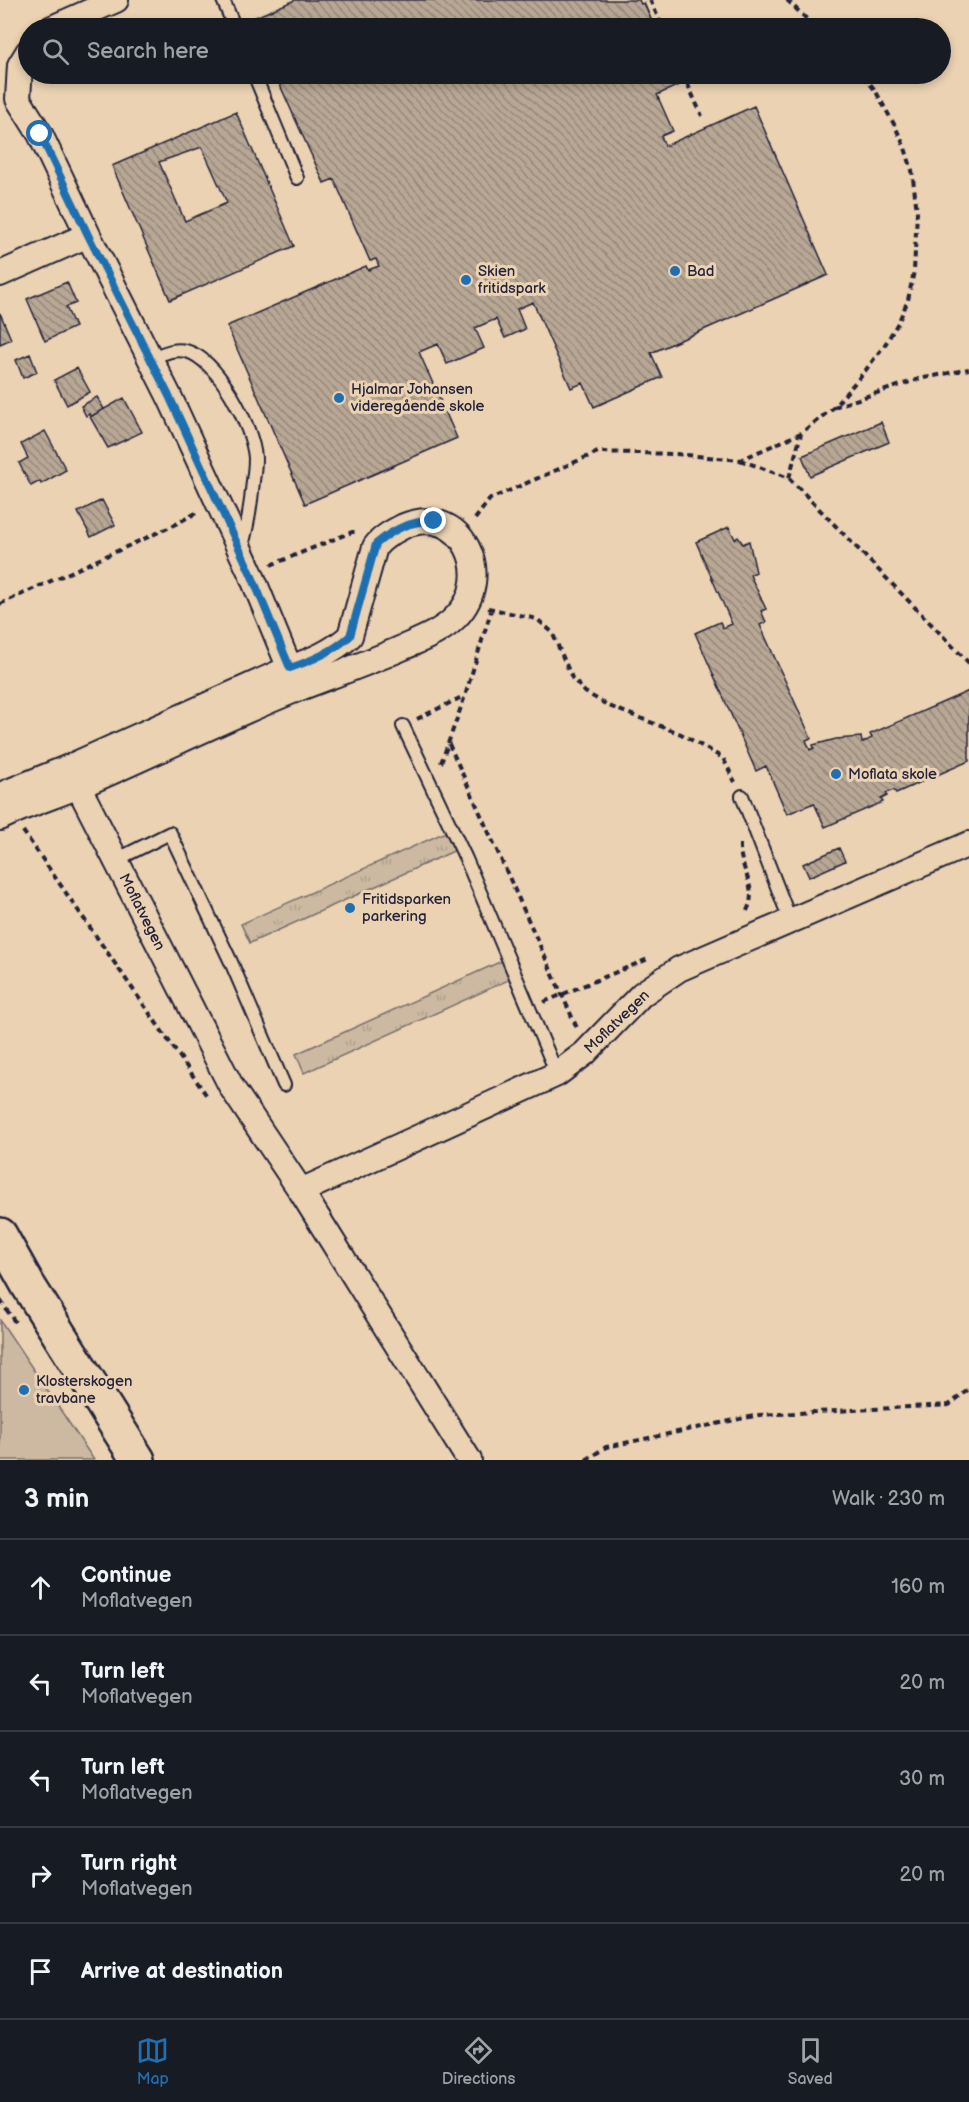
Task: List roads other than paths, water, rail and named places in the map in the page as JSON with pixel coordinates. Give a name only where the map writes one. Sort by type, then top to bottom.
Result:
[{"type":"highway","points":[[0,1235],[28,1285],[138,1460]]},
{"type":"street","points":[[75,18],[116,0]]},
{"type":"street","points":[[19,84],[18,99],[40,134],[88,235],[151,358],[241,550],[294,678]]},
{"type":"street","points":[[0,274],[88,235]]},
{"type":"street","points":[[0,818],[73,777],[294,678],[372,661],[436,632],[457,616],[469,597],[472,587],[472,559],[461,537],[442,524],[423,520],[400,528],[376,544],[350,636],[294,678]]},
{"type":"street","points":[[0,795],[73,777]]},
{"type":"street","name":"Moflatvegen","points":[[73,777],[232,1088],[301,1191],[469,1460]]},
{"type":"street","name":"Moflatvegen","points":[[301,1191],[557,1074],[585,1053],[642,994],[679,969],[969,844]]},
{"type":"lane","points":[[223,0],[231,18]]},
{"type":"lane","points":[[258,84],[297,178]]},
{"type":"lane","points":[[151,358],[173,350],[200,356],[218,372],[250,431],[255,458],[249,525],[241,550]]},
{"type":"lane","points":[[403,726],[466,859],[557,1074]]},
{"type":"lane","points":[[742,796],[790,920]]},
{"type":"lane","points":[[116,860],[170,833],[231,962],[284,1084]]},
{"type":"place","name":"Bad","points":[[675,271]]},
{"type":"place","name":"Skien fritidspark","points":[[466,280]]},
{"type":"place","name":"Hjalmar Johansen videregående skole","points":[[339,398]]},
{"type":"place","name":"Moflata skole","points":[[836,774]]},
{"type":"place","name":"Fritidsparken parkering","points":[[350,908]]},
{"type":"place","name":"Klosterskogen travbane","points":[[24,1390]]}]
